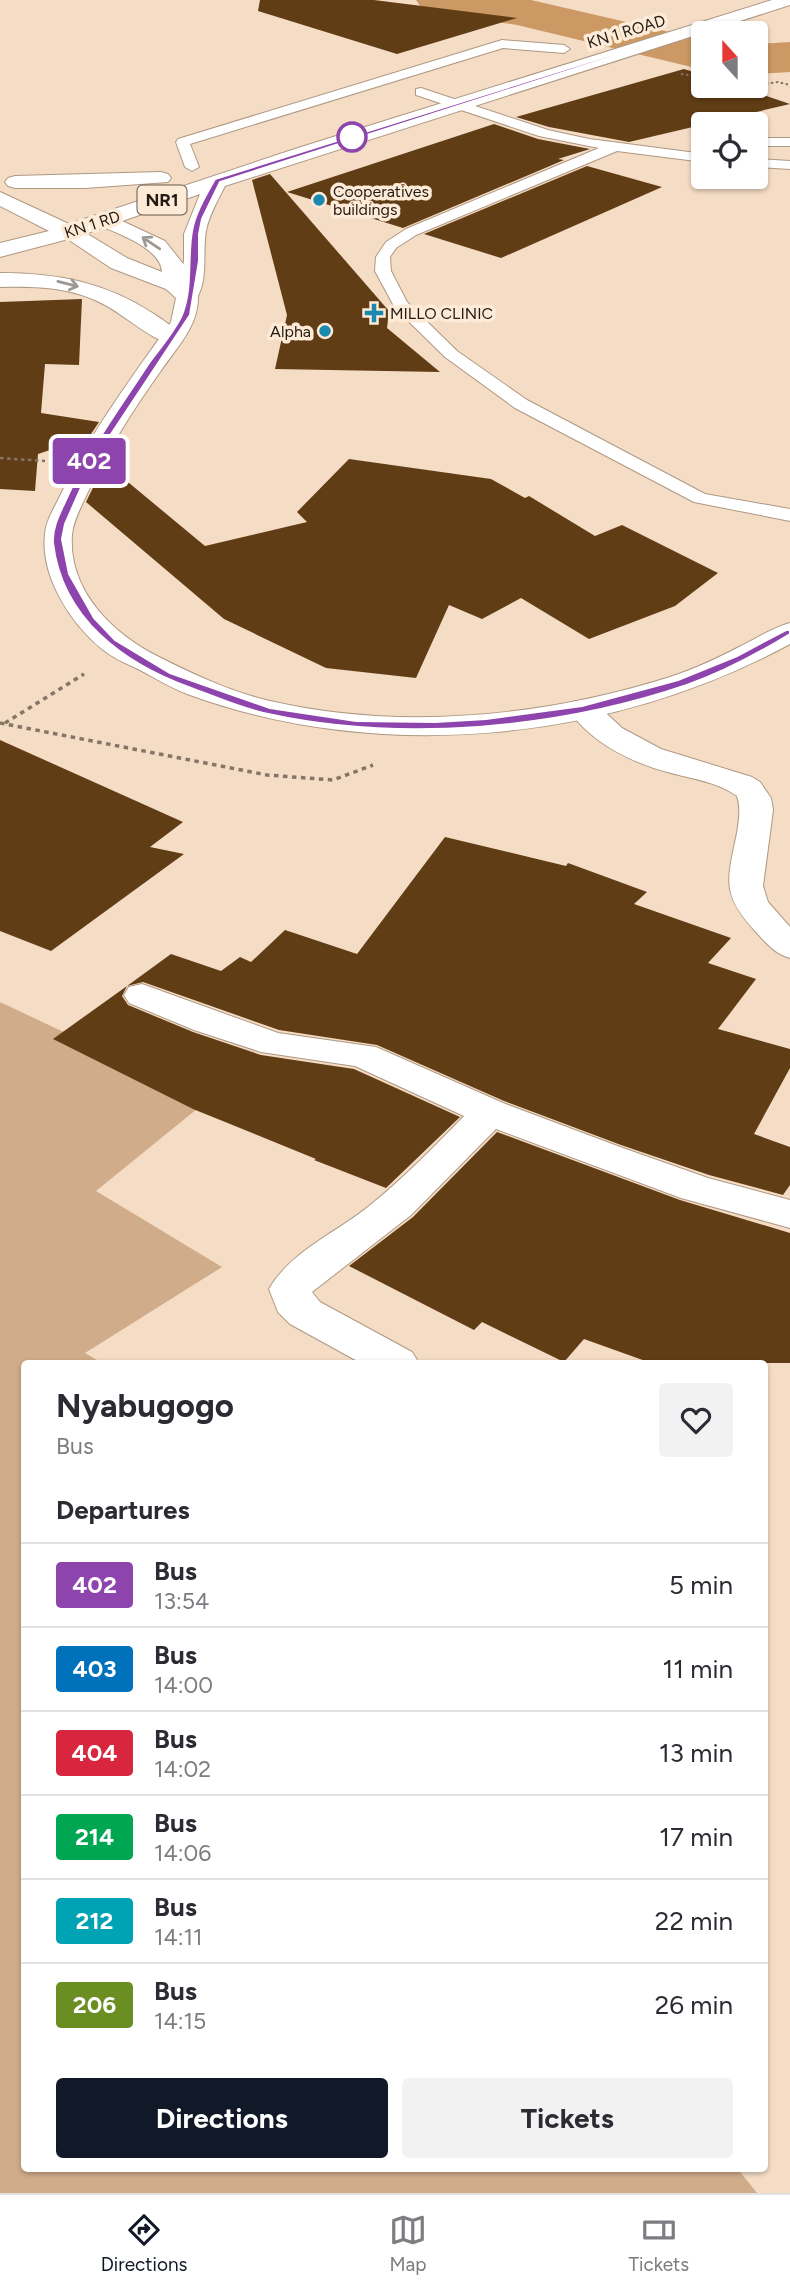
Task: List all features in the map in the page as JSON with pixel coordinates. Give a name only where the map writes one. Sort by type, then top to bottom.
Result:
[{"type":"main road","name":"KN 1 ROAD","points":[[663,38],[789,0]]},
{"type":"main road","points":[[691,11],[723,20]]},
{"type":"main road","name":"KN 1 RD","points":[[0,250],[68,232],[217,181],[663,38]]},
{"type":"main road","name":"KN 1 ROAD","points":[[564,49],[586,43]]},
{"type":"main road","points":[[517,62],[564,49]]},
{"type":"main road","points":[[413,95],[458,80]]},
{"type":"main road","name":"KN 1 RD","points":[[0,230],[216,159]]},
{"type":"main road","points":[[8,180],[85,182],[161,178]]},
{"type":"main road","points":[[8,180],[107,219],[157,246],[173,265],[181,290],[186,315],[87,463],[60,524],[58,539],[64,574],[89,620],[112,642],[166,676],[268,711],[356,725],[435,726],[583,709],[682,683],[741,659],[790,632]]},
{"type":"main road","points":[[181,290],[195,261],[195,234],[199,219],[217,181]]},
{"type":"main road","points":[[0,198],[68,232],[119,262],[181,290]]},
{"type":"main road","points":[[0,280],[55,281],[112,296],[171,338]]},
{"type":"main road","points":[[583,709],[587,716],[618,739],[668,763],[730,779],[751,790],[757,804],[746,870],[748,897],[790,947]]},
{"type":"main road","points":[[142,995],[207,1022],[274,1044],[363,1055],[489,1112],[695,1188],[790,1214]]},
{"type":"main road","points":[[391,1360],[305,1313],[293,1301],[290,1289],[302,1274],[355,1238],[428,1179],[489,1112]]},
{"type":"lane","points":[[192,167],[183,142],[502,44],[564,49]]},
{"type":"lane","points":[[413,95],[454,104],[531,130],[589,143],[691,156]]},
{"type":"lane","points":[[589,143],[691,142]]},
{"type":"lane","points":[[768,142],[790,142]]},
{"type":"lane","points":[[615,146],[411,232],[391,245],[383,257],[383,271],[389,286],[401,305],[451,354],[522,404],[700,498],[790,515]]},
{"type":"lane","points":[[768,164],[790,165]]},
{"type":"path","points":[[768,83],[779,82],[790,85]]},
{"type":"path","points":[[2,724],[92,669],[112,642]]},
{"type":"path","points":[[2,724],[267,775],[333,780],[382,762],[435,726]]},
{"type":"shaded area","points":[[0,1002],[208,1100],[96,1191],[222,1267],[85,1353],[97,1360],[21,1360],[21,2172],[740,2172],[757,2193],[0,2193]]},
{"type":"building","points":[[260,0],[374,0],[517,18],[397,54],[258,11]]},
{"type":"building","points":[[684,69],[691,71],[691,98],[768,97],[790,104],[756,112],[691,112],[691,127],[629,142],[549,127],[516,117]]},
{"type":"building","points":[[494,124],[538,139],[590,149],[558,159],[564,160],[403,228],[287,192]]},
{"type":"building","points":[[587,166],[662,187],[501,258],[424,234]]},
{"type":"building","points":[[270,174],[389,311],[387,328],[440,372],[275,369],[287,315],[252,180]]},
{"type":"building","points":[[82,299],[79,365],[45,364],[41,413],[99,422],[89,437],[38,454],[35,491],[0,489],[0,302]]},
{"type":"building","points":[[349,459],[491,479],[525,498],[529,496],[595,536],[622,525],[718,573],[675,606],[589,639],[521,598],[482,619],[449,605],[416,678],[326,668],[224,619],[86,502],[105,463],[205,546],[307,522],[297,512]]},
{"type":"building","points":[[0,740],[183,822],[150,847],[184,854],[51,951],[0,931]]},
{"type":"building","points":[[445,837],[566,866],[568,863],[647,892],[634,904],[731,938],[708,963],[756,979],[718,1029],[790,1049],[790,1068],[754,1134],[790,1147],[790,1185],[783,1195],[709,1175],[621,1145],[504,1101],[377,1045],[279,1030],[143,982],[127,986],[171,954],[221,971],[240,957],[251,962],[285,930],[357,954]]},
{"type":"building","points":[[127,986],[122,996],[128,1005],[193,1032],[261,1055],[354,1069],[460,1117],[386,1188],[314,1160],[316,1159],[193,1109],[53,1039]]},
{"type":"building","points":[[497,1132],[680,1200],[790,1233],[790,1363],[768,1363],[768,1360],[643,1360],[584,1339],[566,1360],[560,1360],[482,1322],[474,1330],[349,1266],[413,1217]]},
{"type":"waterway","points":[[439,0],[517,11],[691,52]]},
{"type":"waterway","points":[[768,58],[790,57]]},
{"type":"bus line","name":"402","points":[[789,0],[217,181],[206,201],[195,234],[195,261],[183,322],[87,463],[60,524],[58,539],[64,574],[89,620],[112,642],[166,676],[268,711],[356,725],[435,726],[583,709],[682,683],[741,659],[790,632]]},
{"type":"place","name":"Cooperatives buildings","points":[[319,200]]},
{"type":"place","name":"MILLO CLINIC","points":[[374,313]]},
{"type":"place","name":"Alpha","points":[[325,331]]}]
